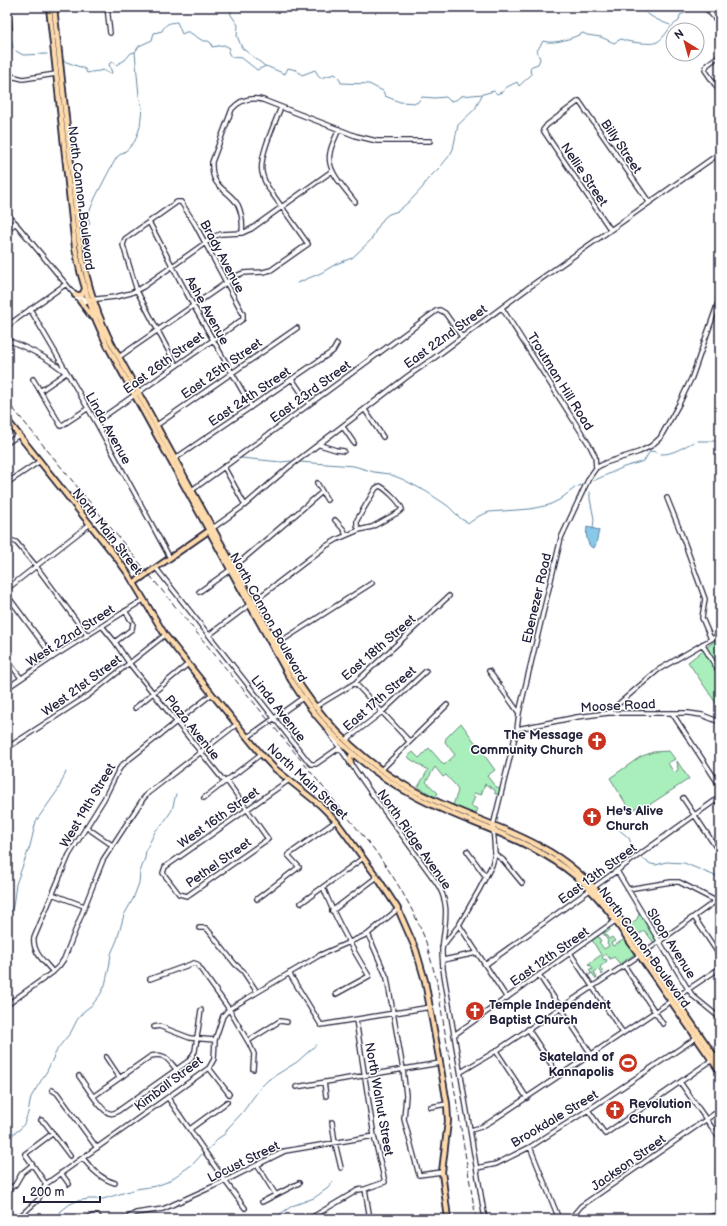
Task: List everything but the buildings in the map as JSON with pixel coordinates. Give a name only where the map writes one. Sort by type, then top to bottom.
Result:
[{"type":"main road","name":"North Cannon Boulevard","points":[[49,7],[75,247],[85,289],[137,394],[274,646],[292,672],[304,696],[321,721],[342,743],[381,776],[410,794],[438,807],[534,843],[570,865],[617,915],[641,954]]},
{"type":"main road","name":"North Cannon Boulevard","points":[[54,7],[79,239],[90,300],[98,326],[107,345],[157,425],[173,460],[192,490],[211,530]]},
{"type":"main road","points":[[75,295],[82,295],[85,289]]},
{"type":"main road","points":[[80,301],[98,326]]},
{"type":"main road","name":"North Main Street","points":[[7,420],[116,556],[165,635],[188,664],[236,724],[274,768],[320,805],[336,821],[377,877],[398,909],[416,950],[425,981],[431,1007],[447,1104],[448,1121],[442,1172],[448,1219]]},
{"type":"main road","name":"East 22nd Street","points":[[133,582],[211,530]]},
{"type":"main road","name":"East 22nd Street","points":[[133,582],[156,568],[169,557]]},
{"type":"main road","name":"North Cannon Boulevard","points":[[304,696],[346,740],[381,770],[415,791],[494,828]]},
{"type":"main road","points":[[351,764],[351,756],[355,755]]},
{"type":"main road","name":"North Cannon Boulevard","points":[[592,889],[720,1064]]},
{"type":"main road","name":"North Cannon Boulevard","points":[[673,999],[696,1038],[720,1072]]},
{"type":"main road","points":[[706,1219],[720,1215]]},
{"type":"street","points":[[8,7],[10,28]]},
{"type":"street","points":[[107,7],[110,33]]},
{"type":"street","points":[[705,7],[720,24]]},
{"type":"street","points":[[720,55],[707,65],[705,70],[720,92]]},
{"type":"street","points":[[7,75],[23,79],[56,74]]},
{"type":"street","points":[[242,233],[243,221],[238,205],[215,180],[212,162],[232,109],[242,100],[256,98],[371,141],[430,141]]},
{"type":"street","name":"Nellie Street","points":[[579,101],[547,125],[543,130],[610,229]]},
{"type":"street","name":"Billy Street","points":[[579,101],[649,202]]},
{"type":"street","points":[[119,357],[236,276],[243,273],[271,270],[308,244],[281,207],[264,180],[262,172],[261,163],[281,107]]},
{"type":"street","points":[[339,129],[330,152],[330,162],[332,171],[355,202]]},
{"type":"street","name":"East 22nd Street","points":[[211,530],[245,505],[289,467],[320,445],[404,379],[610,229],[720,153]]},
{"type":"street","points":[[7,213],[80,301],[85,302],[125,295],[137,291],[215,236],[221,234],[242,233],[251,229],[332,171]]},
{"type":"street","name":"Brady Avenue","points":[[149,222],[177,202],[183,203],[243,314],[242,319]]},
{"type":"street","points":[[149,222],[125,239],[123,241],[123,245],[137,291],[176,365]]},
{"type":"street","name":"Ashe Avenue","points":[[149,222],[193,305],[252,406]]},
{"type":"street","points":[[7,230],[16,223]]},
{"type":"street","points":[[7,326],[66,284]]},
{"type":"street","points":[[75,295],[90,300]]},
{"type":"street","points":[[596,468],[639,452],[651,446],[660,438],[692,378],[720,297]]},
{"type":"street","name":"Troutman Hill Road","points":[[502,308],[590,446],[595,456],[596,468]]},
{"type":"street","name":"Linda Avenue","points":[[30,309],[87,409],[96,422],[169,557]]},
{"type":"street","name":"East 23rd Street","points":[[192,490],[436,311],[440,310],[445,313],[462,337]]},
{"type":"street","name":"East 26th Street","points":[[96,422],[242,319]]},
{"type":"street","name":"East 25th Street","points":[[157,425],[297,328]]},
{"type":"street","points":[[7,340],[42,356],[54,363],[66,373],[40,391]]},
{"type":"street","name":"East 24th Street","points":[[173,460],[333,351],[337,344]]},
{"type":"street","points":[[33,379],[61,426],[87,409]]},
{"type":"street","points":[[292,379],[309,404]]},
{"type":"street","points":[[365,410],[383,437]]},
{"type":"street","points":[[342,427],[354,444]]},
{"type":"street","points":[[7,443],[19,435]]},
{"type":"street","points":[[320,445],[344,451]]},
{"type":"street","points":[[7,483],[40,461]]},
{"type":"street","points":[[224,467],[245,505]]},
{"type":"street","name":"Ebenezer Road","points":[[442,947],[459,925],[492,865],[494,854],[494,828],[517,729],[519,713],[561,538],[589,478],[596,468]]},
{"type":"street","points":[[317,483],[327,500]]},
{"type":"street","points":[[208,635],[326,546],[346,535],[372,527],[399,512],[402,509],[402,506],[383,488],[380,486],[376,488],[357,520],[359,530]]},
{"type":"street","points":[[199,592],[232,569],[322,492]]},
{"type":"street","points":[[667,498],[694,566],[705,599],[702,618],[711,639]]},
{"type":"street","points":[[335,520],[344,530],[346,535]]},
{"type":"street","points":[[7,590],[90,524]]},
{"type":"street","points":[[7,541],[10,540],[16,542],[36,566],[87,635]]},
{"type":"street","name":"Linda Avenue","points":[[156,568],[308,761],[314,765]]},
{"type":"street","points":[[274,646],[372,583]]},
{"type":"street","points":[[7,595],[53,657]]},
{"type":"street","name":"East 18th Street","points":[[315,706],[355,683],[449,596]]},
{"type":"street","name":"West 22nd Street","points":[[7,688],[143,600]]},
{"type":"street","points":[[115,642],[132,629],[132,622],[125,611]]},
{"type":"street","name":"Plaza Avenue","points":[[102,626],[129,663],[177,723],[224,781],[227,781],[268,839]]},
{"type":"street","points":[[608,713],[658,670],[720,634]]},
{"type":"street","name":"West 21st Street","points":[[7,747],[89,695],[165,635]]},
{"type":"street","points":[[702,644],[720,673]]},
{"type":"street","points":[[7,660],[21,678]]},
{"type":"street","points":[[135,708],[188,664]]},
{"type":"street","name":"East 17th Street","points":[[346,740],[382,712],[426,671]]},
{"type":"street","points":[[489,671],[519,713]]},
{"type":"street","points":[[355,683],[409,741]]},
{"type":"street","name":"West 19th Street","points":[[53,972],[37,953],[34,938],[69,855],[104,799],[122,765],[212,694]]},
{"type":"street","points":[[248,738],[304,696]]},
{"type":"street","points":[[381,770],[447,705]]},
{"type":"street","name":"Moose Road","points":[[517,729],[577,717],[608,713],[688,713],[702,715],[720,722]]},
{"type":"street","points":[[672,713],[720,786]]},
{"type":"street","name":"North Ridge Avenue","points":[[321,721],[440,888],[443,895],[446,906],[442,960],[446,991],[471,1130],[485,1219]]},
{"type":"street","points":[[7,1005],[53,972],[64,959],[103,860],[112,844],[143,799],[148,793],[236,724]]},
{"type":"street","name":"East 17th Street","points":[[314,765],[339,748]]},
{"type":"street","points":[[204,798],[261,754]]},
{"type":"street","name":"West 16th Street","points":[[163,873],[165,867],[289,780]]},
{"type":"street","name":"East 13th Street","points":[[485,965],[720,797]]},
{"type":"street","points":[[683,798],[720,853]]},
{"type":"street","points":[[257,899],[299,867],[288,855],[336,821]]},
{"type":"street","points":[[86,827],[112,844]]},
{"type":"street","name":"Pethel Street","points":[[163,873],[179,894],[187,896],[268,839]]},
{"type":"street","points":[[467,851],[486,878]]},
{"type":"street","points":[[494,854],[503,860],[522,883]]},
{"type":"street","points":[[301,903],[363,858]]},
{"type":"street","name":"Sloop Avenue","points":[[616,871],[688,989],[719,1017]]},
{"type":"street","points":[[332,911],[377,877]]},
{"type":"street","points":[[628,890],[671,882],[679,882],[716,901]]},
{"type":"street","points":[[323,887],[332,911],[348,942],[369,976],[336,994]]},
{"type":"street","points":[[52,894],[84,906]]},
{"type":"street","points":[[461,1072],[496,1051],[641,954],[720,898]]},
{"type":"street","points":[[229,1009],[320,955],[368,934],[398,909]]},
{"type":"street","points":[[694,917],[720,956]]},
{"type":"street","name":"East 12th Street","points":[[454,1035],[615,921]]},
{"type":"street","points":[[459,925],[506,998]]},
{"type":"street","points":[[199,928],[206,928],[235,964],[243,971],[257,992]]},
{"type":"street","points":[[368,934],[387,978],[403,1069],[406,1095],[404,1119],[419,1175],[442,1172]]},
{"type":"street","points":[[442,960],[477,953]]},
{"type":"street","points":[[570,953],[623,1033]]},
{"type":"street","points":[[150,979],[195,963],[229,1009],[248,1041],[254,1054],[253,1069]]},
{"type":"street","points":[[624,965],[663,1024]]},
{"type":"street","points":[[471,1130],[490,1122],[527,1098],[720,968]]},
{"type":"street","points":[[289,973],[321,1025],[431,1007]]},
{"type":"street","points":[[539,975],[591,1054]]},
{"type":"street","name":"Kimball Street","points":[[46,1184],[209,1068],[214,1059],[215,1040],[223,1016],[229,1009]]},
{"type":"street","points":[[79,1076],[100,1106],[109,1113],[114,1113],[190,1060],[195,1051],[198,1038],[201,1010]]},
{"type":"street","name":"North Walnut Street","points":[[356,1020],[374,1136],[385,1182],[365,1189]]},
{"type":"street","points":[[248,1041],[280,1021],[287,1022]]},
{"type":"street","points":[[154,1027],[159,1026],[190,1038],[215,1040]]},
{"type":"street","points":[[528,1029],[559,1076]]},
{"type":"street","name":"Brookdale Street","points":[[477,1168],[496,1164],[530,1147],[696,1038]]},
{"type":"street","points":[[496,1051],[527,1098]]},
{"type":"street","points":[[94,1096],[151,1056],[158,1054],[167,1058],[177,1070]]},
{"type":"street","points":[[106,1056],[120,1078]]},
{"type":"street","points":[[588,1110],[605,1134],[712,1060]]},
{"type":"street","points":[[296,1087],[365,1074],[440,1063]]},
{"type":"street","points":[[209,1068],[229,1094]]},
{"type":"street","points":[[324,1082],[326,1096]]},
{"type":"street","points":[[680,1082],[720,1139]]},
{"type":"street","points":[[52,1090],[57,1093],[97,1148]]},
{"type":"street","points":[[168,1098],[245,1208]]},
{"type":"street","points":[[190,1129],[227,1102]]},
{"type":"street","points":[[430,1107],[447,1104]]},
{"type":"street","name":"Jackson Street","points":[[570,1219],[581,1206],[720,1110]]},
{"type":"street","points":[[41,1120],[45,1123],[70,1156]]},
{"type":"street","points":[[332,1122],[341,1168]]},
{"type":"street","points":[[18,1218],[38,1200],[46,1184],[25,1154],[53,1133]]},
{"type":"street","name":"Locust Street","points":[[125,1219],[136,1214],[163,1209],[225,1181],[285,1151],[374,1136]]},
{"type":"street","points":[[530,1147],[559,1219]]},
{"type":"street","points":[[83,1158],[89,1167],[106,1180],[115,1183]]},
{"type":"street","points":[[7,1190],[15,1185],[22,1173],[32,1165]]},
{"type":"street","points":[[257,1165],[276,1195]]},
{"type":"street","points":[[61,1173],[69,1184]]},
{"type":"street","points":[[262,1202],[299,1183]]},
{"type":"street","points":[[309,1219],[358,1190],[365,1189],[370,1219]]},
{"type":"street","points":[[320,1213],[322,1219]]},
{"type":"street","points":[[86,1219],[93,1216],[100,1219]]},
{"type":"green space","points":[[716,640],[720,640],[720,709],[688,662]]},
{"type":"green space","points":[[461,723],[495,770],[487,776],[495,786],[500,789],[499,794],[495,794],[495,790],[485,784],[481,795],[474,793],[472,796],[475,797],[471,806],[478,809],[475,815],[453,805],[458,791],[456,786],[446,775],[443,777],[435,767],[426,782],[438,793],[435,797],[418,787],[428,770],[407,757],[413,752],[419,758],[429,748],[444,765],[455,755],[445,742],[446,738]]},
{"type":"green space","points":[[669,751],[675,759],[668,763],[674,773],[678,770],[677,761],[689,779],[643,809],[637,807],[631,812],[610,778],[640,757],[653,752]]},
{"type":"green space","points":[[640,912],[657,940],[654,943],[645,931],[635,936],[628,927],[637,919]]},
{"type":"green space","points":[[609,928],[610,930],[605,934],[609,939],[612,937],[615,941],[611,943],[613,946],[625,939],[635,954],[620,964],[614,957],[610,959],[606,954],[602,957],[607,961],[600,967],[603,973],[602,975],[598,969],[594,972],[597,978],[596,979],[592,973],[589,975],[591,973],[589,970],[591,968],[592,970],[593,969],[591,965],[590,966],[588,964],[601,955],[592,940],[598,936],[601,941],[599,942],[604,949],[609,946],[603,933]]},
{"type":"water","points":[[587,527],[599,530],[594,548],[589,545],[587,540]]},
{"type":"waterway","points":[[230,7],[231,15],[238,25],[237,36],[242,48],[265,66]]},
{"type":"waterway","points":[[640,7],[654,18],[665,23]]},
{"type":"waterway","points":[[64,61],[85,69],[87,73],[103,70],[110,74],[112,73],[109,64],[112,62],[116,65],[125,60],[131,53],[135,52],[139,46],[152,40],[154,33],[162,31],[168,24],[177,22],[182,34],[189,32],[203,41],[208,41],[211,43],[212,47],[224,45],[230,48],[228,52],[231,57],[242,58],[257,70],[266,66],[285,74],[288,68],[296,70],[302,75],[315,70],[320,78],[335,74],[341,83],[369,84],[383,91],[385,96],[400,102],[417,103],[422,97],[446,97],[450,101],[456,100],[461,96],[483,94],[494,91],[497,94],[517,82],[519,86],[531,75],[530,68],[538,64],[540,59],[537,51],[543,41],[558,42],[583,33],[601,37],[614,43],[621,39],[640,43],[655,43],[658,42],[671,27],[679,21],[680,15],[685,13],[690,7]]},
{"type":"waterway","points":[[7,36],[11,37],[13,48]]},
{"type":"waterway","points":[[16,51],[23,55],[47,54]]},
{"type":"waterway","points":[[89,225],[90,223],[88,217],[90,210],[110,169],[117,157],[128,149],[135,141],[140,127],[142,107],[139,96],[135,52]]},
{"type":"waterway","points":[[297,283],[352,258],[371,240],[384,218],[389,214],[398,211],[412,199],[450,155],[453,149],[458,125],[475,109],[482,95]]},
{"type":"waterway","points":[[698,441],[720,441]]},
{"type":"waterway","points":[[661,454],[674,452],[694,442]]},
{"type":"waterway","points":[[593,481],[624,467],[644,461],[650,451],[657,452]]},
{"type":"waterway","points":[[241,458],[281,462],[291,461]]},
{"type":"waterway","points":[[299,462],[354,466],[374,472],[389,474],[427,492],[448,506],[461,519],[469,523],[479,516],[489,512],[530,509],[549,505],[559,500],[576,487],[582,485]]},
{"type":"waterway","points":[[590,492],[594,519],[593,529]]},
{"type":"waterway","points":[[7,920],[13,906],[16,884],[30,846],[36,821],[58,790],[66,772]]},
{"type":"waterway","points":[[7,1142],[24,1124],[31,1097],[47,1071],[58,1048],[71,1032],[77,1020],[84,1011],[92,1005],[100,995],[105,985],[111,954],[117,940],[124,915],[133,899],[139,883],[140,872],[146,850],[156,830],[162,825],[172,810],[176,794]]},
{"type":"waterway","points":[[611,823],[629,838],[635,855]]},
{"type":"waterway","points":[[640,857],[651,864],[656,865],[666,862],[684,863],[720,878]]},
{"type":"waterway","points":[[207,1150],[217,1139],[225,1134],[228,1128],[268,1080],[297,1062],[316,1045]]},
{"type":"waterway","points":[[57,1219],[61,1211],[77,1201],[103,1199],[167,1182],[193,1164],[203,1153]]},
{"type":"waterway","points":[[269,1219],[292,1206],[314,1198],[328,1188],[333,1182]]},
{"type":"railway","points":[[7,401],[373,848],[402,892],[425,939],[436,978],[476,1219]]},
{"type":"place","name":"The Message Community Church","points":[[597,741]]},
{"type":"place","name":"He's Alive Church","points":[[592,817]]},
{"type":"place","name":"Temple Independent Baptist Church","points":[[475,1011]]},
{"type":"place","name":"Skateland of Kannapolis","points":[[628,1063]]},
{"type":"place","name":"Revolution Church","points":[[615,1110]]}]
